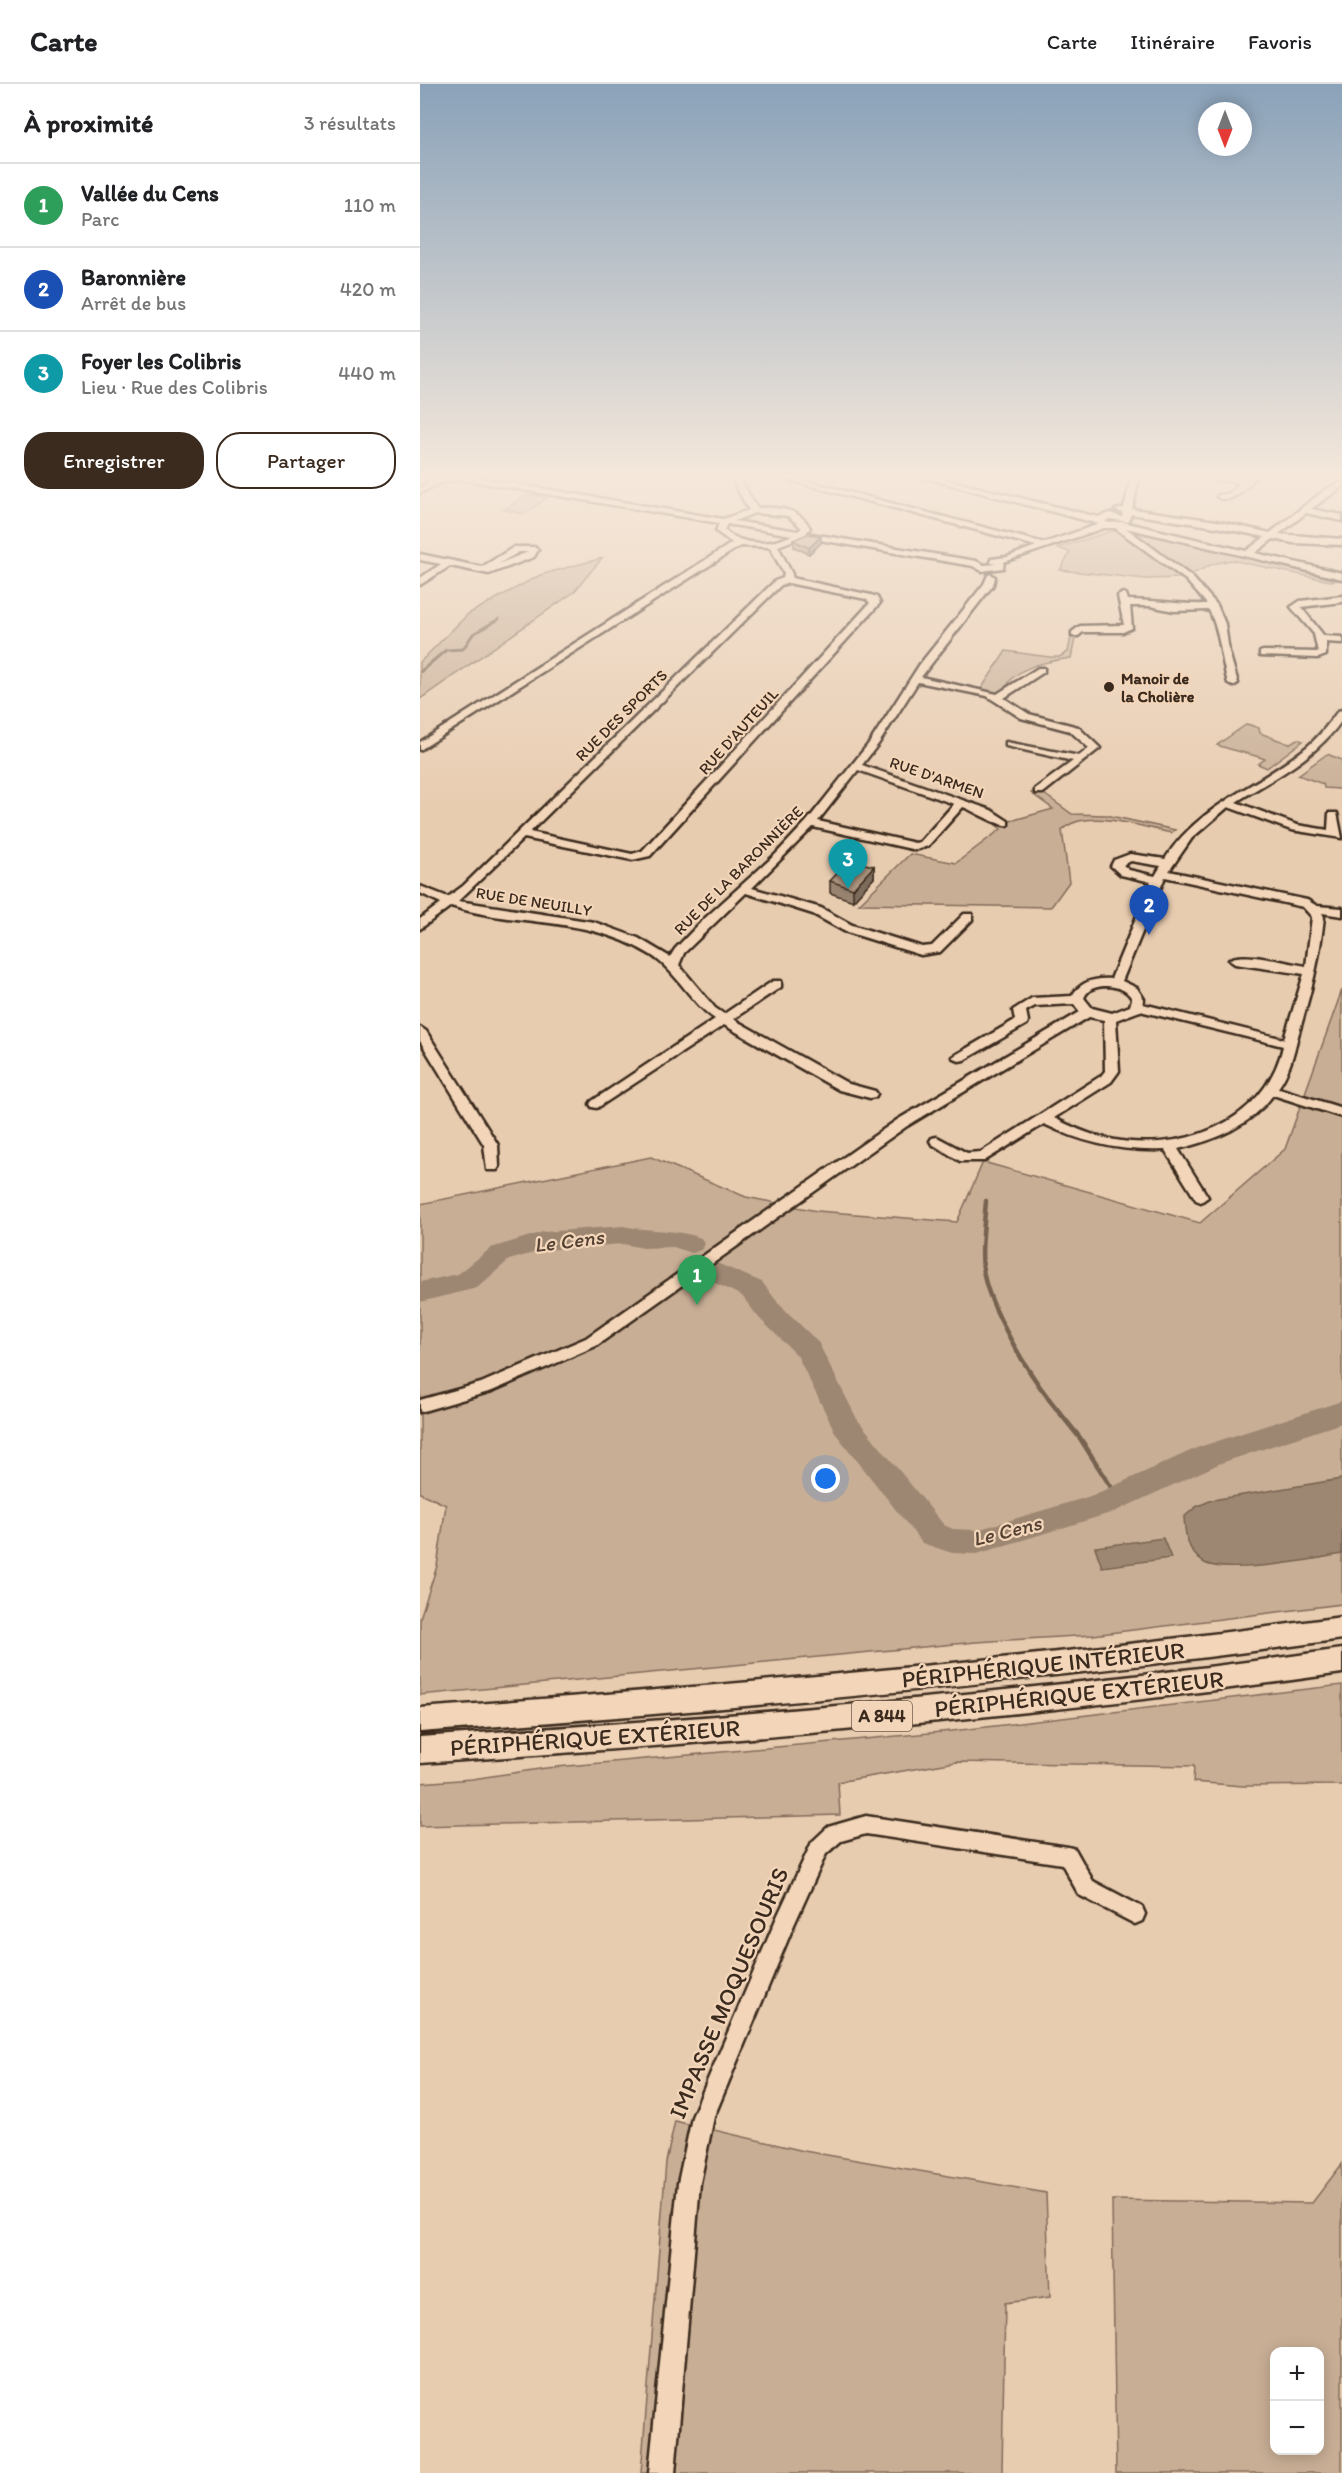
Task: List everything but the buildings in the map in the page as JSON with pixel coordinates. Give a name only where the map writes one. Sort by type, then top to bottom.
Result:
[{"type":"highway","name":"PÉRIPHÉRIQUE INTÉRIEUR","points":[[420,1720],[687,1702],[980,1674],[1342,1628]]},
{"type":"highway","name":"PÉRIPHÉRIQUE EXTÉRIEUR","points":[[420,1750],[664,1734],[962,1708],[1209,1681],[1342,1661]]},
{"type":"street","points":[[420,747],[669,587]]},
{"type":"street","name":"RUE DES SPORTS","points":[[420,925],[450,903],[774,587]]},
{"type":"street","name":"RUE D'AUTEUIL","points":[[522,834],[632,857],[646,854],[875,603],[874,599],[868,597],[823,587]]},
{"type":"street","name":"RUE DE LA BARONNIÈRE","points":[[870,1094],[844,1087],[723,1019],[711,1011],[673,965],[678,952],[811,823],[856,766],[923,666],[986,587]]},
{"type":"street","points":[[1199,587],[1214,608],[1220,622],[1224,653],[1233,683]]},
{"type":"street","points":[[1078,628],[1123,629],[1129,626],[1124,599],[1174,608],[1214,608]]},
{"type":"street","points":[[1263,654],[1318,655],[1323,653],[1322,639],[1296,608],[1342,599]]},
{"type":"street","points":[[1322,639],[1342,640]]},
{"type":"street","points":[[997,698],[1041,670]]},
{"type":"street","points":[[916,679],[975,690],[997,698],[1025,716],[1074,729],[1095,747],[1039,791]]},
{"type":"street","points":[[1115,983],[1162,872],[1204,820],[1227,803],[1290,767],[1313,749],[1342,713]]},
{"type":"street","points":[[1010,744],[1079,759]]},
{"type":"street","name":"RUE D'ARMEN","points":[[856,766],[987,812],[1004,823]]},
{"type":"street","points":[[811,823],[916,848],[924,844],[961,803]]},
{"type":"street","points":[[1227,803],[1281,824],[1338,835],[1333,814]]},
{"type":"street","points":[[1044,1119],[1057,1127],[1105,1141],[1151,1148],[1170,1147],[1209,1138],[1232,1127],[1261,1104],[1281,1074],[1311,971],[1318,917],[1314,909],[1308,904],[1162,872]]},
{"type":"street","name":"RUE DE NEUILLY","points":[[420,889],[450,903],[475,909],[589,924],[612,931],[673,965]]},
{"type":"street","points":[[744,889],[817,911],[848,928],[921,951],[936,949],[968,917]]},
{"type":"street","points":[[1314,909],[1342,912]]},
{"type":"street","points":[[1235,960],[1311,971]]},
{"type":"street","points":[[959,1057],[1022,1021],[1019,1010],[1032,1002],[1078,1000],[1089,1012],[1110,1017],[1128,1014],[1137,1006],[1138,999],[1134,992],[1115,983],[1089,985],[1080,991],[1078,1000]]},
{"type":"street","points":[[597,1104],[777,984]]},
{"type":"street","points":[[1137,1006],[1290,1044]]},
{"type":"street","points":[[420,1406],[486,1387],[549,1362],[591,1342],[657,1298],[902,1123],[1089,1012]]},
{"type":"street","points":[[937,1141],[965,1158],[984,1156],[1106,1079],[1112,1071],[1110,1017]]},
{"type":"street","points":[[420,1031],[491,1145],[492,1167]]},
{"type":"street","points":[[1272,1090],[1342,1113]]},
{"type":"street","points":[[1170,1147],[1201,1197]]},
{"type":"street","name":"IMPASSE MOQUESOURIS","points":[[662,2473],[689,2183],[695,2147],[703,2117],[784,1924],[819,1848],[835,1833],[866,1825],[1068,1856],[1086,1888],[1135,1914]]},
{"type":"shaded area","points":[[517,587],[578,587],[420,699],[420,662],[468,614]]},
{"type":"shaded area","points":[[1072,632],[1076,634],[1071,658],[1041,664],[1021,672],[1013,677],[1005,694],[991,694],[981,689],[1006,651],[1059,657],[1068,652]]},
{"type":"shaded area","points":[[1247,724],[1259,728],[1260,733],[1289,744],[1297,739],[1303,741],[1267,768],[1258,764],[1265,759],[1217,745]]},
{"type":"shaded area","points":[[1327,754],[1342,760],[1342,785],[1339,789],[1324,788],[1323,784],[1298,775]]},
{"type":"shaded area","points":[[1037,789],[1072,814],[1106,815],[1175,830],[1171,833],[1130,823],[1099,819],[1072,823],[1062,830],[1069,882],[1051,907],[859,904],[910,854],[956,863],[1001,829],[996,825],[1053,809],[1031,793]]},
{"type":"shaded area","points":[[1342,990],[1342,1604],[1093,1635],[976,1642],[420,1695],[420,1618],[437,1566],[446,1505],[420,1493],[420,1204],[651,1157],[746,1197],[817,1211],[957,1222],[983,1162],[1200,1223],[1285,1149]]},
{"type":"shaded area","points":[[1342,1479],[1342,1554],[1271,1565],[1230,1567],[1214,1566],[1203,1562],[1190,1547],[1184,1517],[1196,1507],[1212,1500]]},
{"type":"shaded area","points":[[1163,1538],[1171,1558],[1102,1567],[1095,1547]]},
{"type":"shaded area","points":[[1342,1685],[1342,1785],[1243,1786],[1193,1782],[1194,1766],[956,1762],[838,1782],[840,1815],[420,1826],[420,1783],[472,1779],[546,1768],[952,1731]]},
{"type":"shaded area","points":[[675,2121],[804,2151],[1046,2193],[1050,2297],[1005,2303],[1002,2473],[641,2473],[666,2162]]},
{"type":"shaded area","points":[[1342,2164],[1342,2473],[1116,2473],[1112,2200],[1312,2203]]},
{"type":"waterway","points":[[420,672],[446,650],[463,649],[473,634],[499,619]]},
{"type":"waterway","points":[[986,1201],[982,1261],[989,1294],[1012,1342],[1049,1399]]},
{"type":"waterway","name":"Le Cens","points":[[420,1292],[467,1281],[500,1254],[543,1241],[623,1235],[643,1239],[675,1238],[692,1244]]},
{"type":"waterway","name":"Le Cens","points":[[712,1270],[752,1289],[769,1311],[808,1349],[846,1426],[933,1534],[952,1541],[977,1542],[1103,1504],[1210,1455],[1342,1412]]},
{"type":"waterway","points":[[1048,1398],[1080,1438],[1118,1498]]},
{"type":"place","name":"Manoir de la Cholière","points":[[1109,687]]},
{"type":"place","name":"Foyer les Colibris","points":[[848,889]]},
{"type":"place","name":"Baronnière","points":[[1149,935]]},
{"type":"place","name":"Vallée du Cens","points":[[697,1305]]}]
